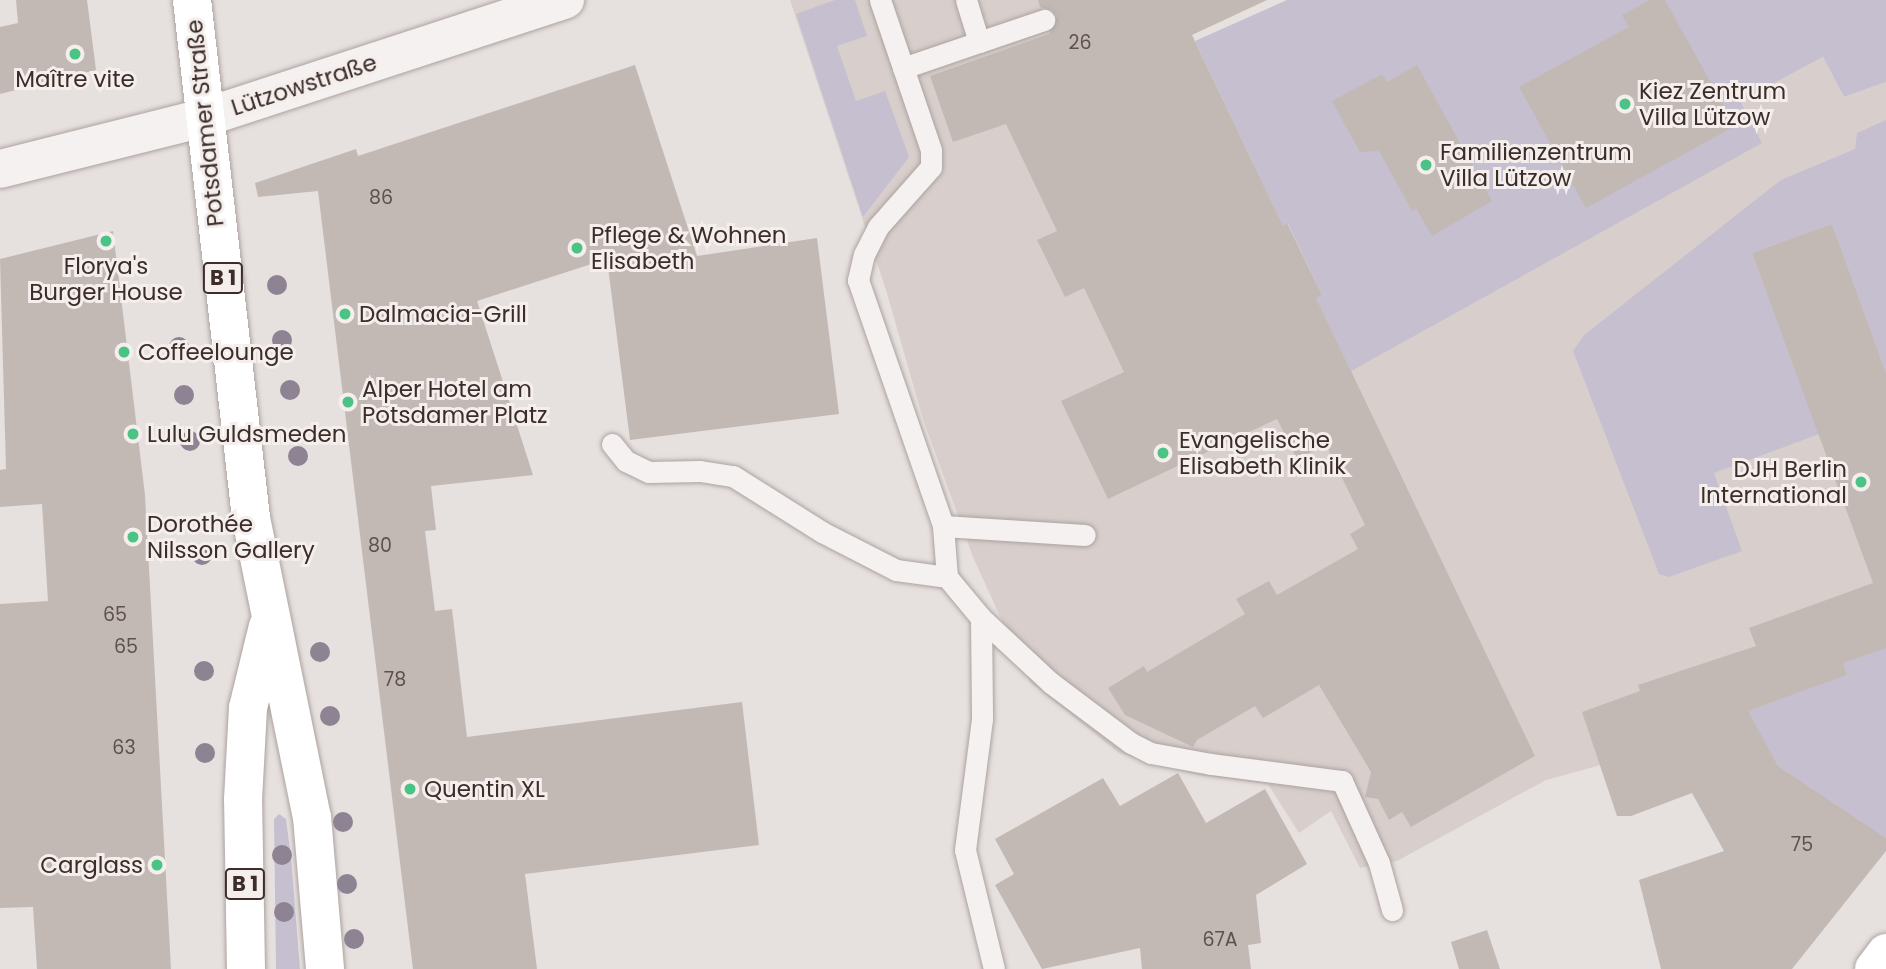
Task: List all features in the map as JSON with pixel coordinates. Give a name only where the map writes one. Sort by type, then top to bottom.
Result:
[{"type":"main road","name":"Potsdamer Straße","points":[[192,0],[203,118],[251,518],[269,621],[308,792],[325,969]]},
{"type":"main road","name":"Potsdamer Straße","points":[[246,969],[243,800],[248,708],[269,621]]},
{"type":"main road","points":[[1874,969],[1886,953]]},
{"type":"street","name":"Lützowstraße","points":[[0,169],[203,118],[565,0]]},
{"type":"lane","points":[[880,0],[931,150],[931,167],[878,227],[864,254],[858,280],[943,526],[947,577],[981,618],[1051,683],[1131,743],[1151,753],[1342,781],[1379,863],[1392,910]]},
{"type":"lane","points":[[966,0],[979,42]]},
{"type":"lane","points":[[903,68],[1044,19]]},
{"type":"lane","points":[[612,444],[626,461],[649,472],[699,471],[733,476],[822,532],[896,570],[947,577]]},
{"type":"lane","points":[[943,526],[1085,535]]},
{"type":"lane","points":[[981,618],[982,719],[965,850],[995,969]]},
{"type":"shaded area","points":[[790,0],[1175,0],[1283,225],[1287,223],[1322,295],[1317,297],[1761,142],[1739,101],[1823,57],[1844,97],[1886,82],[1886,838],[1667,747],[1546,780],[1397,861],[1360,868],[1331,811],[1299,833],[1268,784],[1198,775],[1119,753],[1030,682],[973,557],[923,419],[886,290]]},
{"type":"shaded area","points":[[835,0],[855,0],[867,36],[837,46],[856,101],[885,91],[909,157],[863,217],[796,14]]},
{"type":"shaded area","points":[[1287,0],[1886,0],[1886,82],[1844,97],[1823,57],[1740,101],[1762,143],[1351,371],[1316,298],[1322,295],[1288,224],[1283,226],[1195,41]]},
{"type":"shaded area","points":[[1886,120],[1886,373],[1832,224],[1752,253],[1819,434],[1714,473],[1742,551],[1669,577],[1659,574],[1573,351],[1584,335],[1781,180],[1855,149],[1857,133]]},
{"type":"shaded area","points":[[1886,647],[1886,838],[1778,766],[1747,711],[1847,675],[1843,663]]},
{"type":"shaded area","points":[[279,814],[286,819],[300,969],[276,969],[274,819]]},
{"type":"building","points":[[16,0],[87,0],[96,70],[0,94],[0,27],[18,23]]},
{"type":"building","points":[[1038,0],[1267,0],[1192,35],[1283,226],[1287,223],[1322,295],[1316,298],[1535,756],[1411,827],[1402,812],[1389,820],[1378,799],[1365,797],[1371,772],[1319,685],[1263,718],[1255,706],[1197,740],[1193,747],[1125,715],[1108,688],[1144,666],[1147,672],[1245,614],[1236,599],[1269,581],[1277,595],[1358,549],[1350,534],[1365,525],[1326,445],[1297,459],[1277,419],[1108,499],[1061,401],[1124,372],[1084,288],[1065,297],[1037,240],[1057,231],[1006,124],[953,142],[930,76],[1049,34],[1057,16],[1052,10],[1040,7]]},
{"type":"building","name":"Kiez Zentrum Villa Lützow","points":[[1650,0],[1665,0],[1735,126],[1586,208],[1519,87],[1629,27],[1622,15]]},
{"type":"building","points":[[635,65],[697,256],[817,238],[839,414],[630,440],[607,259],[477,301],[533,475],[431,486],[436,530],[425,531],[435,611],[452,609],[467,737],[742,702],[759,845],[525,874],[537,969],[413,969],[318,191],[258,197],[255,183],[356,149],[358,156]]},
{"type":"building","name":"Familienzentrum Villa Lützow","points":[[1417,65],[1492,201],[1432,236],[1416,208],[1412,211],[1379,151],[1360,152],[1332,101],[1382,74],[1387,82]]},
{"type":"building","points":[[1832,224],[1886,373],[1886,648],[1843,663],[1847,675],[1748,711],[1778,766],[1886,838],[1886,851],[1792,969],[1661,969],[1639,880],[1724,851],[1692,793],[1631,816],[1617,816],[1582,712],[1640,691],[1638,685],[1756,646],[1749,628],[1873,583],[1752,253]]},
{"type":"building","points":[[113,231],[145,495],[171,969],[37,969],[33,907],[0,908],[0,604],[48,601],[42,504],[0,507],[0,470],[6,469],[0,259]]},
{"type":"building","points":[[1178,773],[1206,823],[1265,789],[1307,864],[1256,895],[1261,943],[1248,945],[1251,969],[1142,969],[1140,948],[1042,969],[995,885],[1014,874],[995,839],[1103,778],[1120,806]]},
{"type":"building","points":[[1487,930],[1500,969],[1459,969],[1451,942]]},
{"type":"place","name":"Maître vite","points":[[75,54]]},
{"type":"place","name":"Kiez Zentrum Villa Lützow","points":[[1625,104]]},
{"type":"place","name":"Familienzentrum Villa Lützow","points":[[1426,165]]},
{"type":"place","name":"Florya's Burger House","points":[[106,241]]},
{"type":"place","name":"Pflege & Wohnen Elisabeth","points":[[577,248]]},
{"type":"place","name":"Dalmacia-Grill","points":[[345,314]]},
{"type":"place","name":"Coffeelounge","points":[[124,352]]},
{"type":"place","name":"Alper Hotel am Potsdamer Platz","points":[[348,402]]},
{"type":"place","name":"Lulu Guldsmeden","points":[[133,434]]},
{"type":"place","name":"Evangelische Elisabeth Klinik","points":[[1163,453]]},
{"type":"place","name":"DJH Berlin International","points":[[1861,482]]},
{"type":"place","name":"Dorothée Nilsson Gallery","points":[[133,537]]},
{"type":"place","name":"Quentin XL","points":[[410,789]]},
{"type":"place","name":"Carglass","points":[[157,865]]}]
